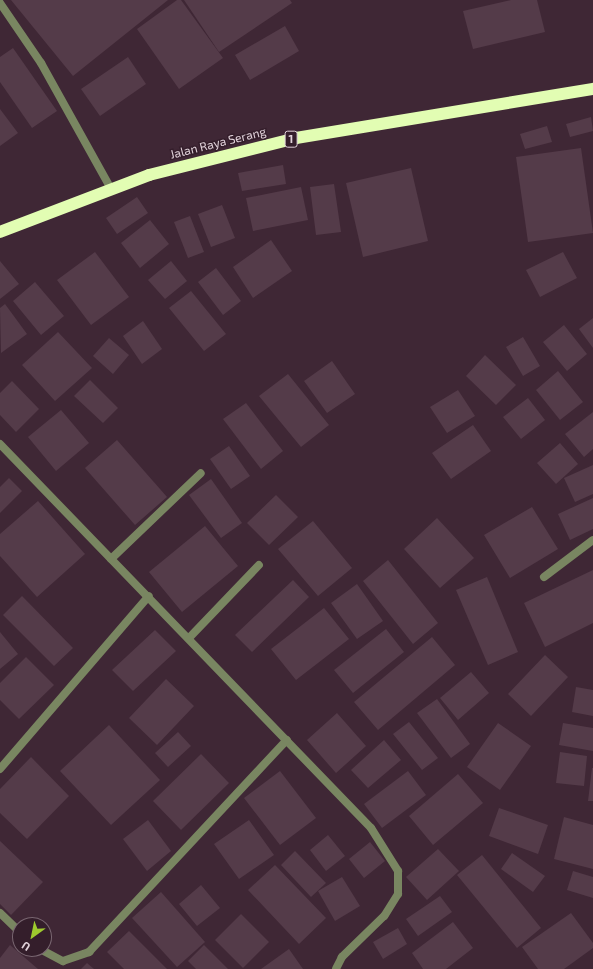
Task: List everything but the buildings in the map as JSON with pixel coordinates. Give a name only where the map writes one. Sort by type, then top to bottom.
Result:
[{"type":"highway","name":"Jalan Raya Serang","points":[[0,232],[149,175],[296,138],[593,89]]},
{"type":"street","points":[[0,3],[41,63],[112,190]]},
{"type":"street","points":[[0,444],[111,559],[149,596],[371,828],[398,871],[398,894],[384,916],[342,957],[336,969]]},
{"type":"street","points":[[111,559],[201,473]]},
{"type":"street","points":[[544,578],[593,540]]},
{"type":"street","points":[[189,638],[259,565]]},
{"type":"street","points":[[0,769],[149,596]]},
{"type":"street","points":[[52,955],[63,961],[89,952],[288,740]]},
{"type":"street","points":[[0,913],[12,924]]}]
